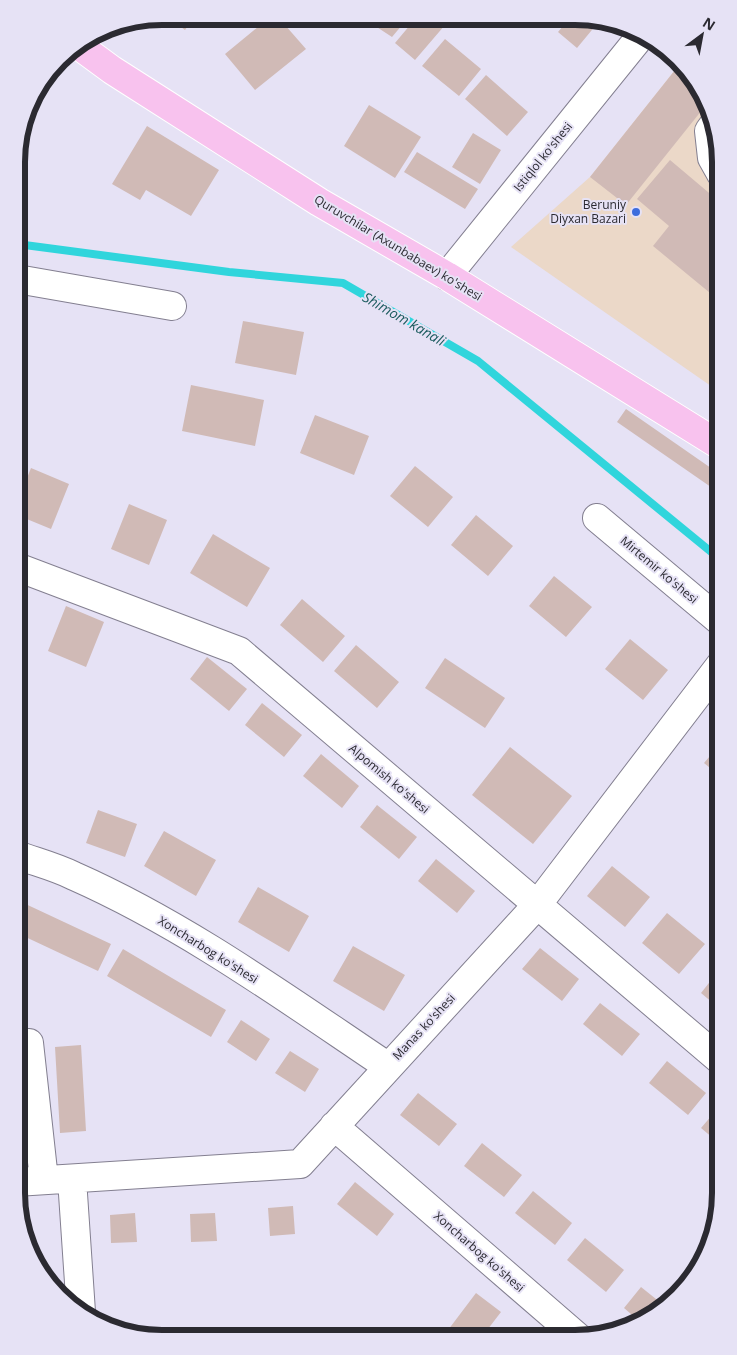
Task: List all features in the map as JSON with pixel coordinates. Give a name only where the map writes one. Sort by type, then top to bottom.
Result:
[{"type":"main road","name":"Quruvchilar (Axunbabaev) ko'shesi","points":[[84,50],[112,70],[319,202],[447,276],[712,440]]},
{"type":"street","name":"Istiqlol ko'shesi","points":[[447,276],[637,40]]},
{"type":"street","points":[[710,139],[712,154]]},
{"type":"street","points":[[25,280],[172,306]]},
{"type":"street","name":"Mirtemir ko'shesi","points":[[597,518],[712,614]]},
{"type":"street","name":"Alpomish ko'shesi","points":[[25,570],[239,651],[712,1053]]},
{"type":"street","name":"Manas ko'shesi","points":[[25,1181],[300,1164],[537,905],[712,676]]},
{"type":"street","name":"Xoncharbog ko'shesi","points":[[25,858],[73,875],[148,913],[230,963],[388,1066]]},
{"type":"street","points":[[29,1043],[44,1180]]},
{"type":"street","name":"Xoncharbog ko'shesi","points":[[334,1126],[561,1330]]},
{"type":"street","points":[[72,1179],[80,1303]]},
{"type":"shaded area","name":"Beruniy Diyxan Bazari","points":[[675,69],[689,86],[698,102],[705,118],[711,144],[712,387],[511,247],[590,177]]},
{"type":"building","points":[[178,25],[189,25],[185,30]]},
{"type":"building","points":[[260,25],[285,25],[306,49],[255,90],[225,54]]},
{"type":"building","points":[[374,25],[402,25],[392,37]]},
{"type":"building","points":[[410,25],[445,25],[415,60],[395,43]]},
{"type":"building","points":[[564,25],[595,26],[577,48],[558,32]]},
{"type":"building","points":[[445,39],[481,69],[459,96],[422,66]]},
{"type":"building","points":[[675,69],[689,86],[702,110],[626,205],[590,177]]},
{"type":"building","points":[[486,75],[528,112],[507,136],[465,99]]},
{"type":"building","points":[[369,105],[421,137],[395,178],[344,146]]},
{"type":"building","points":[[147,126],[219,170],[191,216],[146,190],[140,200],[112,184]]},
{"type":"building","points":[[473,133],[501,150],[480,184],[452,167]]},
{"type":"building","points":[[417,152],[478,189],[465,209],[404,172]]},
{"type":"building","points":[[670,160],[712,195],[712,226],[709,230],[712,232],[712,295],[653,246],[669,226],[637,199]]},
{"type":"building","points":[[243,321],[304,332],[296,375],[235,363]]},
{"type":"building","points":[[191,385],[264,400],[255,446],[182,431]]},
{"type":"building","points":[[626,409],[712,469],[712,488],[617,422]]},
{"type":"building","points":[[315,415],[369,436],[354,475],[300,453]]},
{"type":"building","points":[[415,466],[453,497],[428,527],[390,496]]},
{"type":"building","points":[[31,468],[69,484],[51,529],[25,518],[25,483]]},
{"type":"building","points":[[129,504],[167,520],[149,565],[111,549]]},
{"type":"building","points":[[476,515],[513,546],[488,576],[451,545]]},
{"type":"building","points":[[213,534],[270,568],[247,607],[190,573]]},
{"type":"building","points":[[554,576],[592,607],[566,637],[529,606]]},
{"type":"building","points":[[302,599],[345,636],[323,662],[280,625]]},
{"type":"building","points":[[66,606],[104,622],[86,667],[48,651]]},
{"type":"building","points":[[630,639],[668,670],[643,700],[605,669]]},
{"type":"building","points":[[356,645],[399,682],[377,708],[334,671]]},
{"type":"building","points":[[207,657],[247,689],[229,711],[190,679]]},
{"type":"building","points":[[445,658],[505,698],[485,728],[425,688]]},
{"type":"building","points":[[262,703],[302,735],[284,757],[245,725]]},
{"type":"building","points":[[510,747],[572,796],[533,844],[472,795]]},
{"type":"building","points":[[321,754],[359,786],[342,808],[303,776]]},
{"type":"building","points":[[712,754],[712,770],[704,763]]},
{"type":"building","points":[[377,805],[417,837],[399,859],[360,827]]},
{"type":"building","points":[[98,810],[137,824],[125,857],[86,843]]},
{"type":"building","points":[[164,831],[216,860],[196,896],[144,866]]},
{"type":"building","points":[[436,859],[475,891],[457,913],[418,881]]},
{"type":"building","points":[[612,866],[650,897],[625,927],[587,896]]},
{"type":"building","points":[[258,887],[309,916],[289,952],[238,922]]},
{"type":"building","points":[[25,904],[111,944],[98,971],[25,937]]},
{"type":"building","points":[[667,913],[705,944],[679,974],[642,943]]},
{"type":"building","points":[[353,946],[405,975],[384,1011],[333,981]]},
{"type":"building","points":[[540,948],[579,979],[562,1001],[522,969]]},
{"type":"building","points":[[123,949],[226,1010],[211,1037],[107,976]]},
{"type":"building","points":[[712,979],[712,1002],[701,993]]},
{"type":"building","points":[[600,1003],[640,1034],[622,1056],[583,1024]]},
{"type":"building","points":[[241,1020],[270,1039],[256,1061],[227,1042]]},
{"type":"building","points":[[81,1045],[86,1131],[60,1133],[55,1047]]},
{"type":"building","points":[[290,1051],[319,1069],[305,1092],[275,1073]]},
{"type":"building","points":[[667,1061],[706,1093],[688,1115],[649,1083]]},
{"type":"building","points":[[418,1093],[457,1124],[439,1146],[400,1115]]},
{"type":"building","points":[[712,1115],[712,1137],[701,1128]]},
{"type":"building","points":[[482,1143],[522,1175],[504,1197],[464,1166]]},
{"type":"building","points":[[355,1182],[394,1214],[377,1236],[337,1204]]},
{"type":"building","points":[[533,1191],[572,1223],[555,1245],[515,1213]]},
{"type":"building","points":[[293,1206],[295,1234],[270,1236],[268,1208]]},
{"type":"building","points":[[135,1213],[137,1242],[111,1243],[110,1215]]},
{"type":"building","points":[[215,1213],[217,1241],[191,1242],[190,1214]]},
{"type":"building","points":[[585,1238],[624,1270],[606,1292],[567,1260]]},
{"type":"building","points":[[641,1287],[659,1301],[634,1316],[624,1308]]},
{"type":"building","points":[[476,1293],[501,1312],[487,1330],[448,1330]]},
{"type":"waterway","name":"Shimom kanali","points":[[25,245],[229,272],[343,283],[478,361],[712,553]]},
{"type":"place","name":"Beruniy Diyxan Bazari","points":[[636,212]]}]
